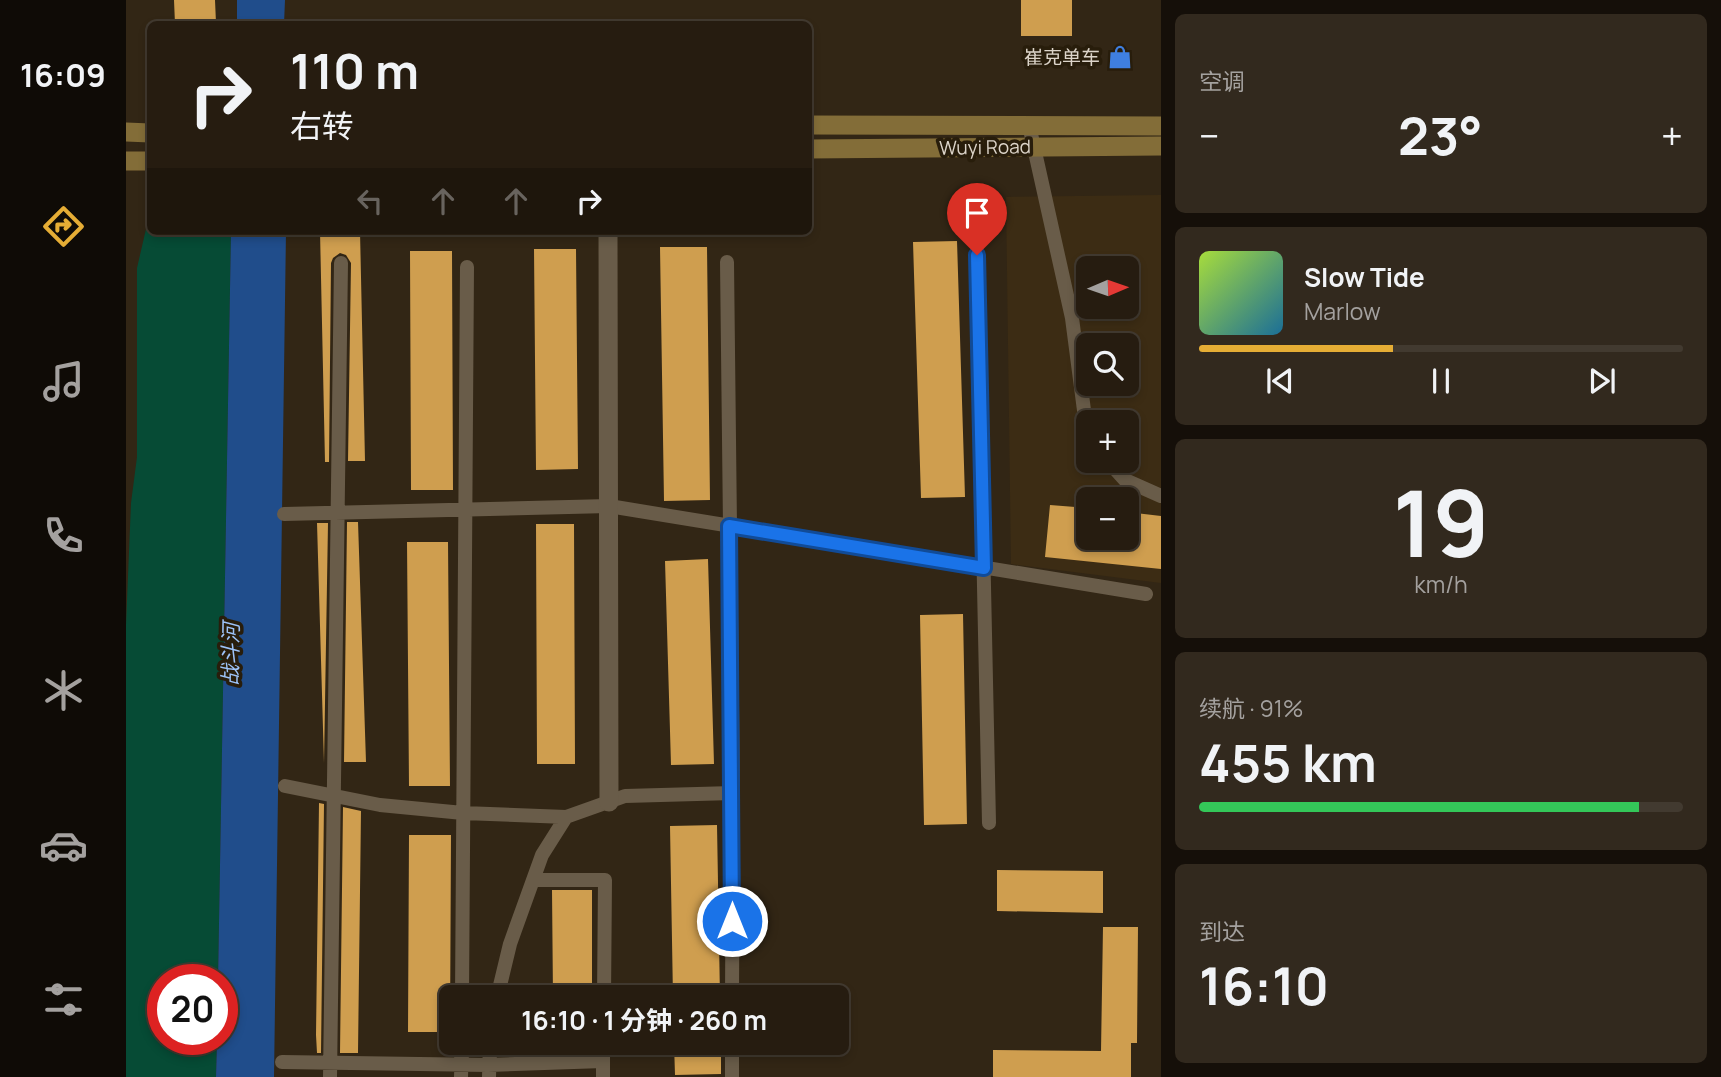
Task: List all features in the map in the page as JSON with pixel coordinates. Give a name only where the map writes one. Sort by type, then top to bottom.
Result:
[{"type":"main road","name":"Wuyi Road","points":[[812,125],[1161,126]]},
{"type":"main road","points":[[126,132],[147,133]]},
{"type":"main road","name":"Wuyi Road","points":[[812,149],[1161,146]]},
{"type":"main road","points":[[126,161],[147,161]]},
{"type":"street","points":[[608,235],[608,802]]},
{"type":"lane","points":[[1029,125],[1072,318],[1084,410]]},
{"type":"lane","points":[[977,255],[989,823]]},
{"type":"lane","points":[[726,262],[733,793],[732,985]]},
{"type":"lane","points":[[330,1070],[341,263]]},
{"type":"lane","points":[[462,985],[467,267]]},
{"type":"lane","points":[[1119,473],[1125,480],[1161,495]]},
{"type":"lane","points":[[284,513],[609,506],[1146,594]]},
{"type":"lane","points":[[285,786],[380,805],[463,813],[566,817],[625,796],[733,793]]},
{"type":"lane","points":[[500,985],[510,944],[542,855],[566,817]]},
{"type":"lane","points":[[533,880],[605,880],[604,985]]},
{"type":"lane","points":[[603,1055],[603,1077]]},
{"type":"lane","points":[[732,1055],[732,1077]]},
{"type":"lane","points":[[282,1062],[330,1070],[489,1071],[603,1060]]},
{"type":"shaded area","points":[[1161,195],[1161,583],[1011,564],[1006,197]]},
{"type":"green space","points":[[147,228],[147,235],[231,235],[218,964],[147,964],[147,1055],[217,1055],[216,1077],[126,1077],[126,625],[131,503],[137,457],[137,268]]},
{"type":"water","points":[[237,0],[285,0],[284,21],[237,21]]},
{"type":"water","name":"战斗河","points":[[231,235],[286,235],[274,1077],[216,1077],[217,1055],[238,1055],[238,964],[218,964]]},
{"type":"building","points":[[174,0],[215,0],[216,21],[175,21]]},
{"type":"building","points":[[1021,0],[1072,0],[1072,36],[1021,36]]},
{"type":"building","points":[[320,235],[360,235],[365,461],[348,461],[351,263],[346,255],[340,253],[331,263],[329,462],[325,462]]},
{"type":"building","points":[[957,241],[965,497],[921,498],[913,242]]},
{"type":"building","points":[[660,247],[707,247],[710,500],[664,501]]},
{"type":"building","points":[[534,249],[576,249],[578,469],[536,470]]},
{"type":"building","points":[[410,251],[452,251],[453,490],[411,490]]},
{"type":"building","points":[[1050,505],[1076,507],[1076,550],[1139,550],[1139,513],[1161,516],[1161,569],[1045,557]]},
{"type":"building","points":[[347,522],[358,522],[366,762],[344,762]]},
{"type":"building","points":[[317,523],[328,523],[324,763]]},
{"type":"building","points":[[536,524],[574,524],[575,764],[537,764]]},
{"type":"building","points":[[407,542],[448,542],[450,786],[409,786]]},
{"type":"building","points":[[708,559],[714,764],[671,765],[665,561]]},
{"type":"building","points":[[963,614],[967,824],[924,825],[920,615]]},
{"type":"building","points":[[319,803],[324,804],[321,1053],[317,1053],[316,1035]]},
{"type":"building","points":[[343,807],[361,811],[358,1053],[340,1053]]},
{"type":"building","points":[[717,825],[720,985],[673,985],[670,826]]},
{"type":"building","points":[[409,835],[451,835],[450,985],[439,985],[439,1032],[408,1032]]},
{"type":"building","points":[[997,870],[1103,871],[1103,913],[997,911]]},
{"type":"building","points":[[552,890],[592,890],[592,985],[553,985]]},
{"type":"building","points":[[1103,927],[1138,927],[1137,1043],[1131,1043],[1131,1077],[993,1077],[993,1050],[1101,1051]]},
{"type":"building","points":[[674,1055],[721,1055],[721,1074],[675,1075]]},
{"type":"place","name":"崔克单车","points":[[1120,57]]},
{"type":"route","points":[[732,921],[729,526],[984,568],[977,255]]}]
